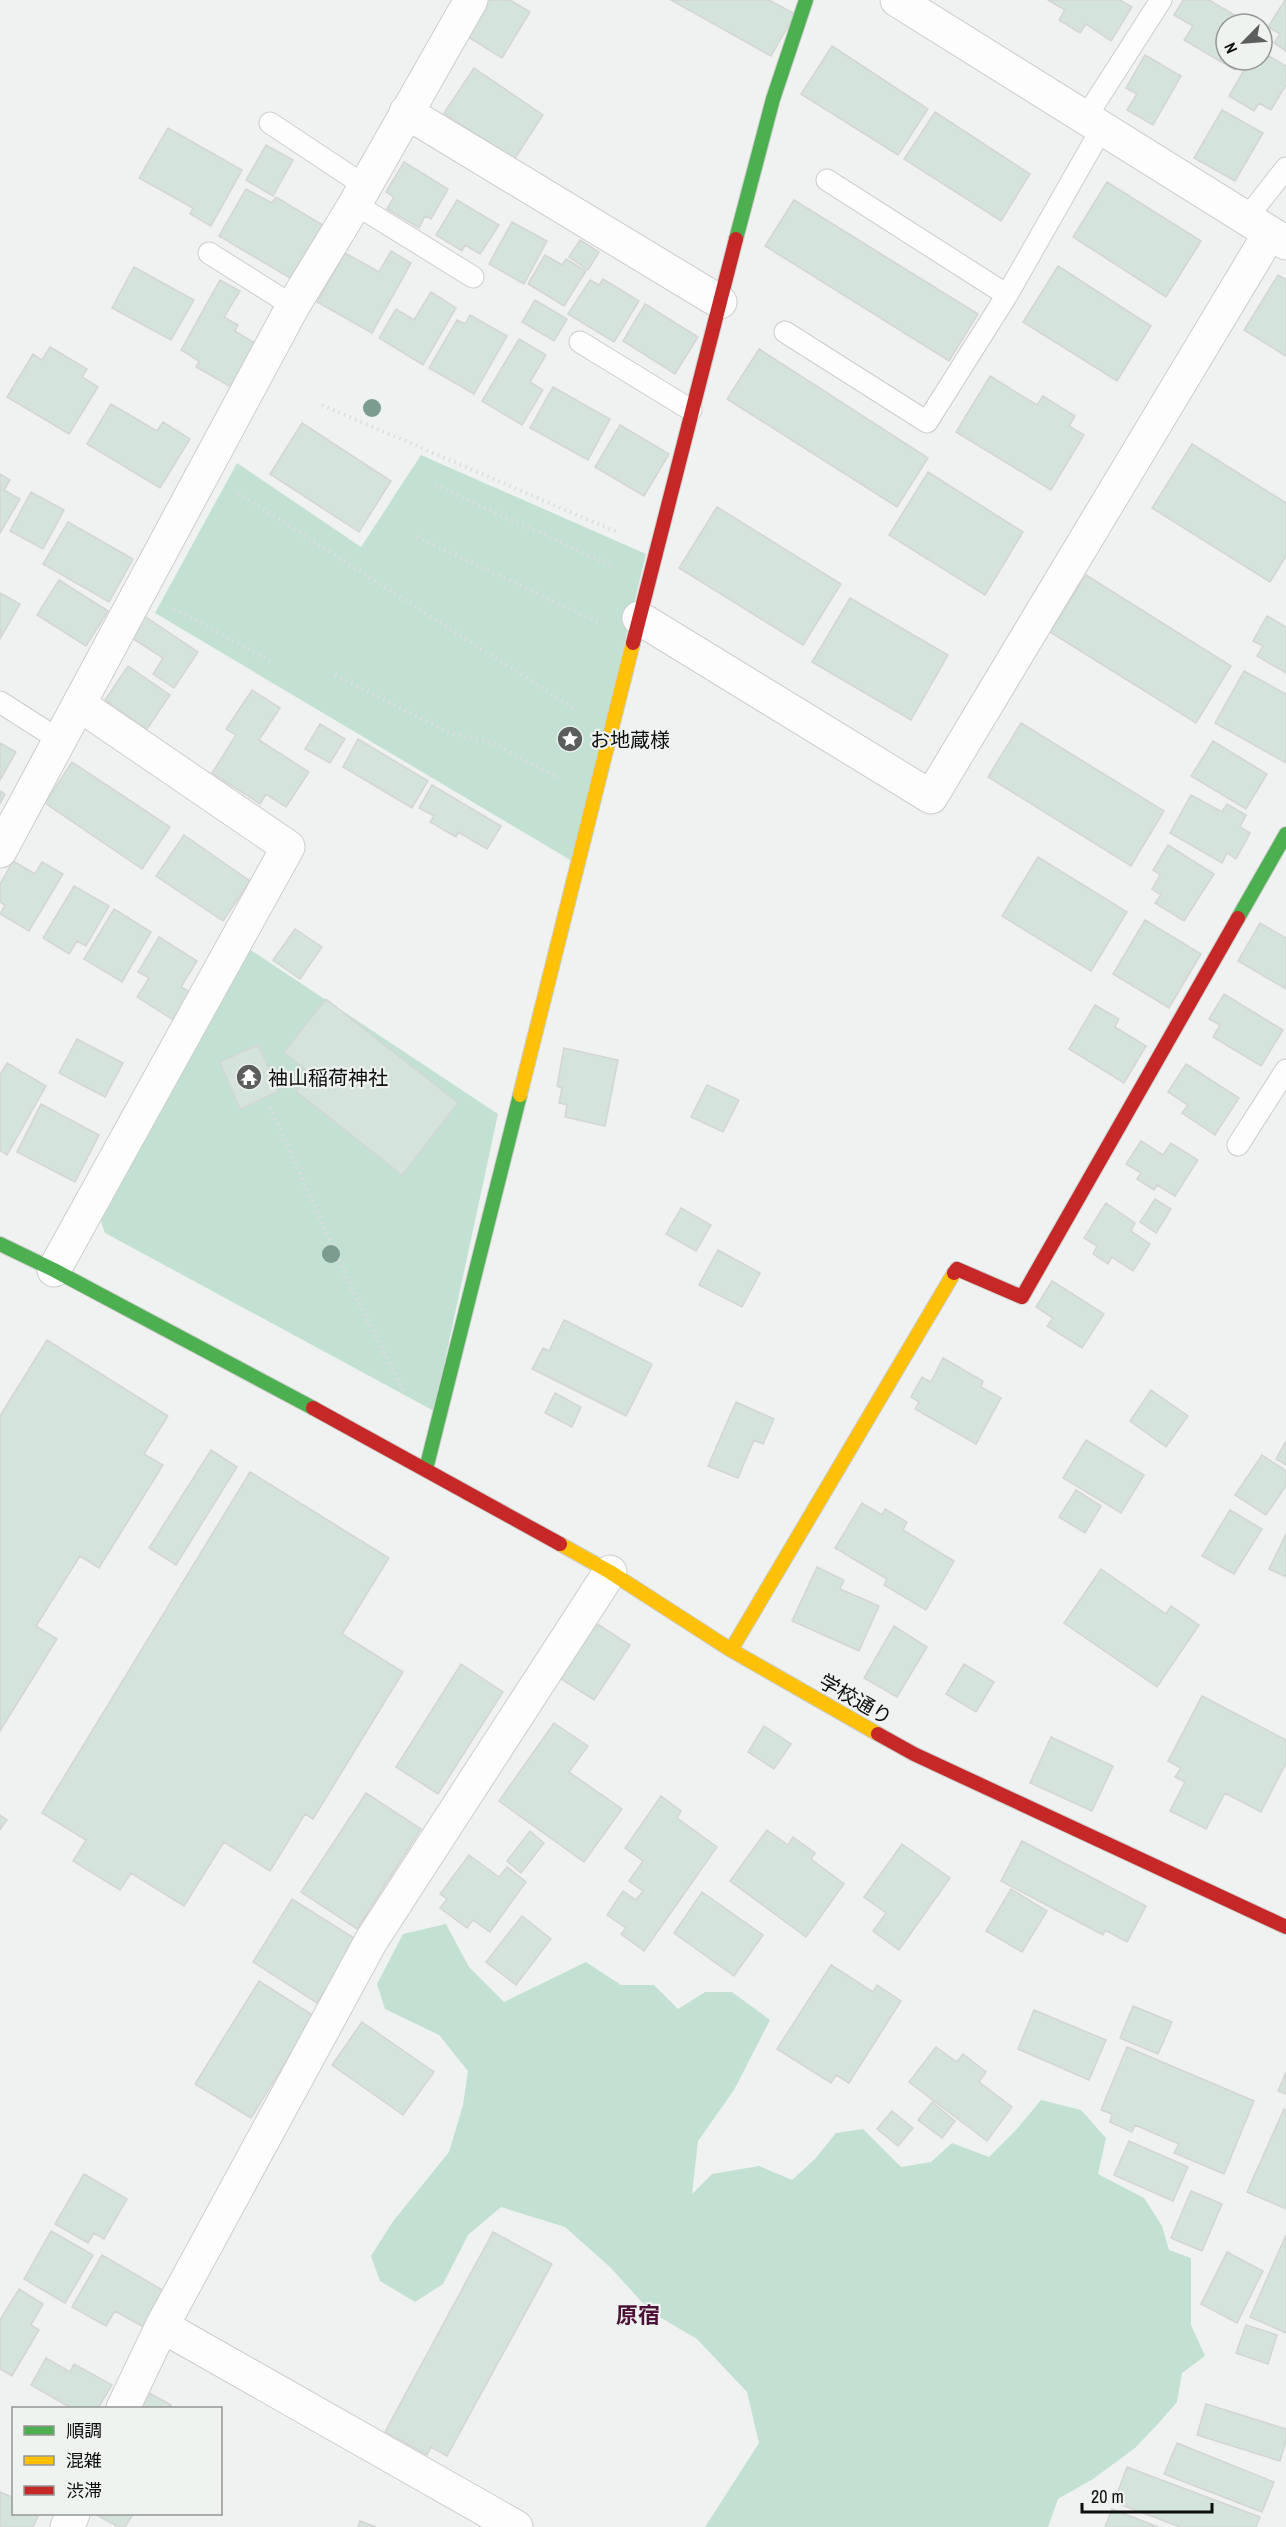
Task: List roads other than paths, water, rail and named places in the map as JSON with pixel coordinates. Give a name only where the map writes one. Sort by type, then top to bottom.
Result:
[{"type":"street","points":[[0,851],[293,306],[360,195],[471,0]]},
{"type":"street","points":[[426,1469],[610,733],[624,622],[656,549],[773,99],[806,0]]},
{"type":"street","points":[[624,622],[931,797],[1267,232],[897,0]]},
{"type":"street","points":[[406,112],[720,302]]},
{"type":"street","points":[[54,1270],[288,847],[80,705]]},
{"type":"street","points":[[731,1650],[957,1269],[1022,1297],[1286,834]]},
{"type":"street","name":"学校通り","points":[[0,1244],[54,1270],[426,1469],[610,1572],[731,1650],[914,1754],[1286,1928]]},
{"type":"street","points":[[124,2407],[162,2326],[371,1941],[610,1572]]},
{"type":"street","points":[[162,2326],[516,2527]]},
{"type":"lane","points":[[785,332],[927,422],[1007,295],[1094,122],[1161,0]]},
{"type":"lane","points":[[270,123],[360,195],[474,277]]},
{"type":"lane","points":[[1267,232],[1286,168]]},
{"type":"lane","points":[[827,180],[1007,295]]},
{"type":"lane","points":[[209,253],[293,306]]},
{"type":"lane","points":[[580,342],[691,410]]},
{"type":"lane","points":[[0,702],[61,741]]},
{"type":"lane","points":[[1238,1145],[1286,1070]]},
{"type":"place","name":"お地蔵様","points":[[570,739]]},
{"type":"place","name":"袖山稲荷神社","points":[[249,1077]]},
{"type":"district","name":"原宿","points":[[638,2315]]}]
